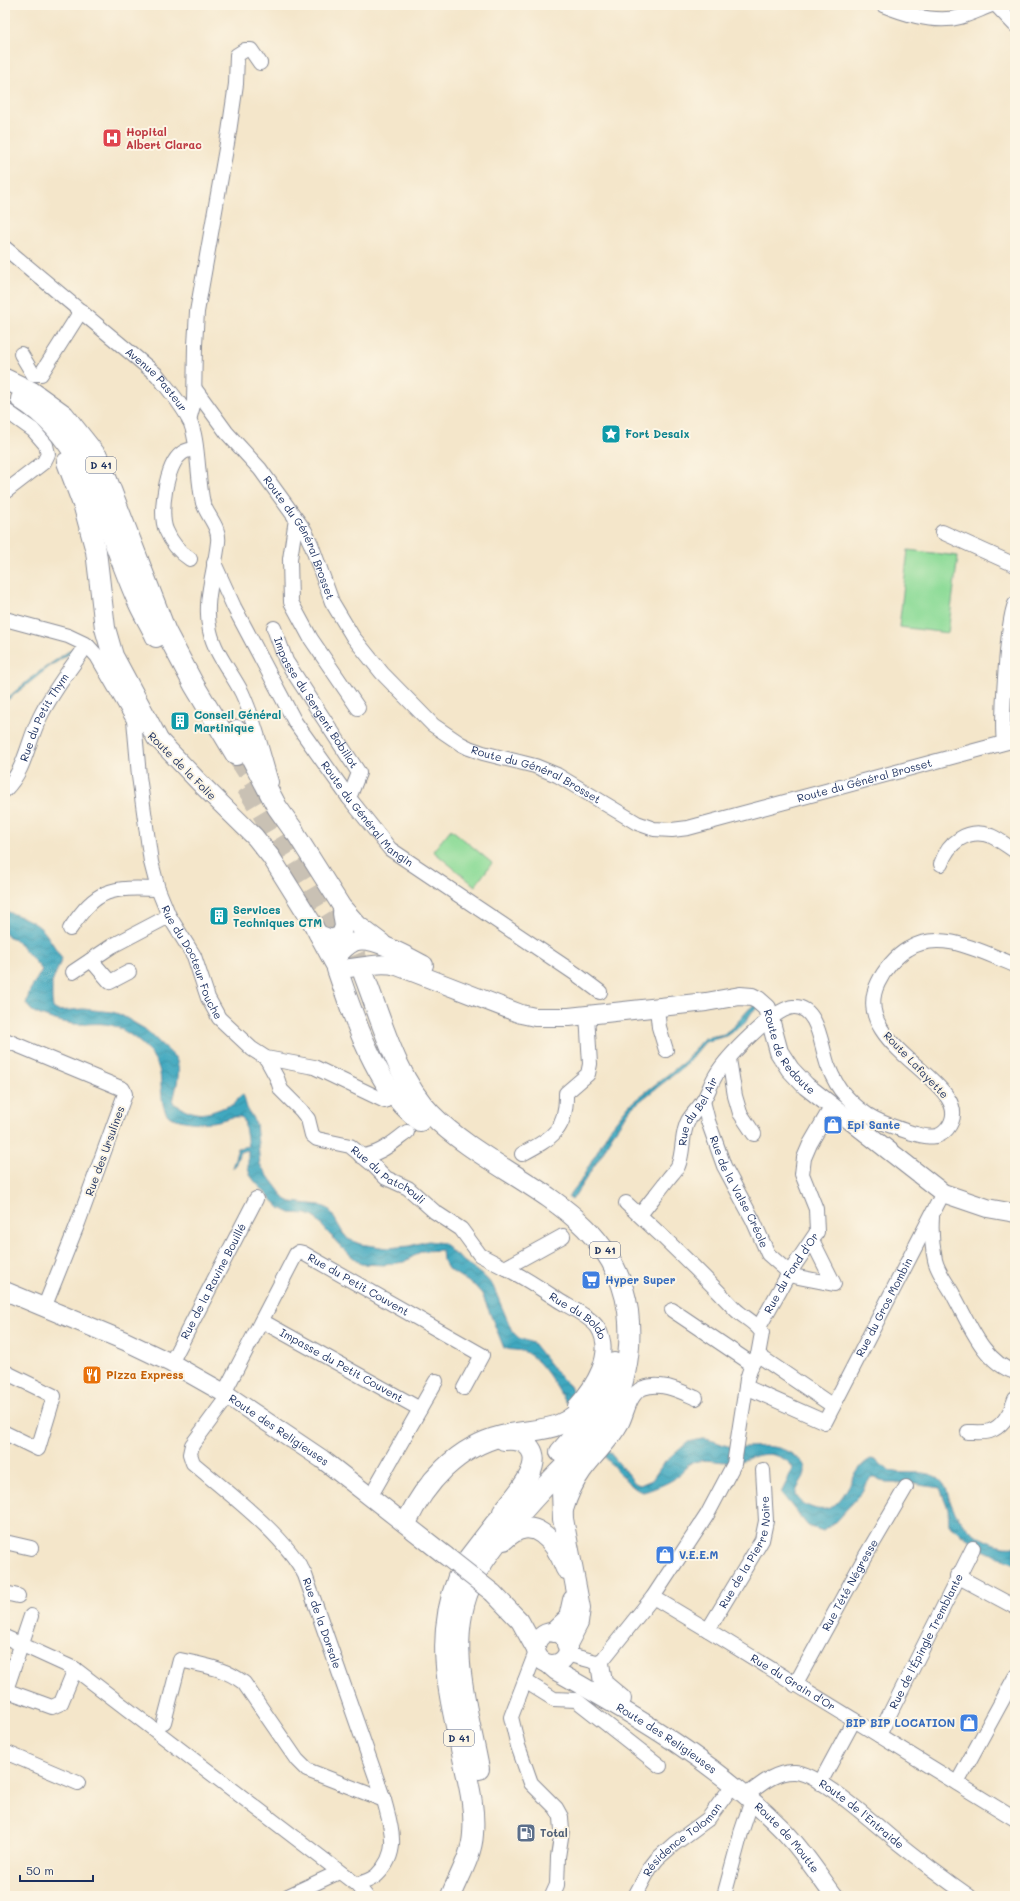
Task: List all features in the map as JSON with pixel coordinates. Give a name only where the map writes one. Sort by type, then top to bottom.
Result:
[{"type":"highway","name":"D 41","points":[[5,379],[32,392],[64,415],[99,459],[149,588],[173,645],[233,758],[198,714],[139,604],[100,501],[81,463],[61,435],[27,402],[5,391]]},
{"type":"highway","points":[[27,402],[52,433],[75,480],[96,551],[105,628],[113,656],[156,738]]},
{"type":"highway","points":[[149,588],[192,663],[230,719],[278,807],[294,831]]},
{"type":"highway","points":[[134,720],[136,699]]},
{"type":"highway","points":[[335,965],[372,1057],[383,1077],[402,1104],[413,1127]]},
{"type":"highway","name":"D 41","points":[[364,973],[369,1022],[413,1127],[434,1135],[450,1147],[562,1219],[584,1239],[594,1253],[608,1279],[616,1308],[618,1340],[612,1373],[604,1394],[592,1414],[494,1525],[472,1570],[463,1610],[459,1643],[460,1668],[486,1806],[486,1830],[484,1848],[465,1896]]},
{"type":"highway","name":"D 41","points":[[364,973],[403,1049],[422,1091],[439,1115],[460,1141],[543,1194],[576,1218],[595,1236],[615,1269],[627,1304],[630,1342],[626,1369],[613,1407],[600,1429],[552,1478],[453,1591],[446,1621],[446,1671],[470,1792],[474,1834],[469,1853],[451,1896]]},
{"type":"highway","points":[[527,1444],[556,1425],[577,1415],[612,1373]]},
{"type":"highway","points":[[406,1523],[412,1511],[434,1480],[459,1455],[482,1442],[501,1436],[534,1432],[556,1425]]},
{"type":"highway","points":[[561,1644],[578,1624],[580,1608],[563,1519],[562,1491],[565,1480],[600,1429]]},
{"type":"highway","points":[[482,1442],[518,1440],[527,1444],[532,1451],[535,1460],[534,1467],[530,1474],[494,1525]]},
{"type":"highway","points":[[472,1570],[508,1536],[516,1531],[532,1529],[545,1535],[553,1543],[565,1567],[573,1602],[561,1644]]},
{"type":"main road","name":"Route de la Folie","points":[[156,738],[255,837],[272,857],[335,965]]},
{"type":"main road","points":[[294,831],[342,907],[358,925],[393,950]]},
{"type":"main road","points":[[330,889],[342,913],[365,941],[364,973]]},
{"type":"main road","points":[[318,934],[331,940],[341,935],[344,926],[342,913]]},
{"type":"main road","points":[[358,941],[365,941],[393,950],[490,1001],[402,967],[385,964],[364,973],[335,965],[348,946],[358,941]]},
{"type":"main road","name":"Route de Redoute","points":[[490,1001],[521,1014],[535,1017],[587,1015],[657,1008],[740,996],[758,1000],[767,1008],[779,1052],[790,1069],[806,1086],[943,1192],[987,1208],[1015,1213]]},
{"type":"main road","name":"Route des Religieuses","points":[[5,1291],[125,1341],[171,1363],[226,1395],[322,1459],[406,1523],[493,1594],[520,1621],[541,1657],[556,1671],[661,1732],[744,1793]]},
{"type":"main road","name":"Route des Religieuses","points":[[520,1621],[561,1644]]},
{"type":"main road","points":[[540,1637],[561,1644],[556,1664],[541,1657],[540,1637]]},
{"type":"main road","points":[[561,1644],[566,1664],[576,1682]]},
{"type":"main road","points":[[594,1661],[603,1683],[661,1732]]},
{"type":"main road","name":"Route de Moutte","points":[[744,1793],[792,1840],[834,1896]]},
{"type":"street","points":[[883,5],[896,10],[933,19],[958,18],[992,5]]},
{"type":"street","points":[[996,5],[1015,25]]},
{"type":"street","points":[[999,5],[1015,9]]},
{"type":"street","points":[[210,411],[191,415],[195,388],[197,312],[229,132],[236,84],[237,55],[245,50],[251,50],[260,63]]},
{"type":"street","name":"Avenue Pasteur","points":[[5,248],[157,375],[191,415],[199,483],[204,504],[218,532],[219,540],[214,563],[208,611],[211,635],[249,711],[271,782],[294,831]]},
{"type":"street","points":[[21,354],[33,374],[41,374],[81,311]]},
{"type":"street","name":"Route du Général Brosset","points":[[195,388],[210,411],[260,469],[296,519],[311,544],[332,602],[353,637],[382,673],[432,725],[469,748],[535,766],[557,775],[637,823],[654,828],[672,830],[688,828],[1010,741]]},
{"type":"street","points":[[5,410],[33,430],[46,445],[48,454],[47,458],[5,492]]},
{"type":"street","points":[[190,559],[180,552],[171,541],[165,529],[163,517],[166,486],[173,462],[180,454],[187,450],[195,449]]},
{"type":"street","points":[[296,519],[290,559],[291,602],[311,639],[358,708]]},
{"type":"street","points":[[942,532],[1015,565]]},
{"type":"street","name":"Route du Général Mangin","points":[[214,563],[234,607],[295,722],[349,798],[390,849],[576,974],[600,992]]},
{"type":"street","points":[[1010,741],[1002,729],[1007,659],[1012,611],[1015,604]]},
{"type":"street","name":"Route de la Folie","points":[[5,619],[68,636],[86,645],[97,656],[134,720],[156,738]]},
{"type":"street","name":"Impasse du Sergent Bobillot","points":[[274,628],[286,661],[359,773],[349,798]]},
{"type":"street","name":"Rue du Petit Thym","points":[[5,790],[21,769],[41,714],[86,645]]},
{"type":"street","name":"Rue du Docteur Fouche","points":[[134,720],[139,776],[151,862],[158,889],[170,916],[194,956],[208,998],[219,1018],[252,1049],[266,1058],[314,1067],[385,1101]]},
{"type":"street","points":[[941,864],[945,853],[951,846],[962,837],[970,835],[989,835],[1015,851]]},
{"type":"street","points":[[70,930],[83,910],[104,894],[126,887],[158,889]]},
{"type":"street","points":[[73,972],[112,946],[170,916]]},
{"type":"street","name":"Route Lafayette","points":[[770,1017],[791,1007],[806,1010],[813,1018],[828,1065],[837,1085],[857,1108],[881,1123],[926,1137],[935,1137],[941,1135],[948,1127],[953,1112],[952,1104],[942,1090],[884,1034],[873,1010],[874,991],[881,977],[900,955],[916,945],[936,940],[960,944],[1015,965]]},
{"type":"street","points":[[91,960],[110,982],[129,972]]},
{"type":"street","points":[[657,1008],[659,1027],[666,1050]]},
{"type":"street","points":[[522,1154],[542,1143],[560,1128],[564,1118],[566,1093],[588,1074],[590,1064],[587,1015]]},
{"type":"street","name":"Rue du Bel Air","points":[[640,1215],[678,1165],[687,1122],[703,1101],[716,1073],[770,1017]]},
{"type":"street","name":"Rue des Ursulines","points":[[5,1040],[123,1090],[125,1094],[78,1223],[44,1308]]},
{"type":"street","name":"Rue du Patchouli","points":[[266,1058],[277,1078],[281,1090],[308,1119],[312,1135],[317,1139],[350,1146],[386,1178],[408,1188],[434,1212],[461,1229],[480,1255],[505,1268]]},
{"type":"street","points":[[729,1059],[735,1096],[740,1113],[754,1134]]},
{"type":"street","name":"Rue de la Valse Créole","points":[[703,1101],[708,1121],[724,1166],[753,1220],[768,1254],[785,1269],[788,1275]]},
{"type":"street","name":"Rue du Fond d'Or","points":[[758,1327],[788,1275],[817,1232],[816,1209],[802,1174],[804,1158],[810,1144],[832,1106]]},
{"type":"street","points":[[362,1156],[371,1156],[380,1152],[413,1127]]},
{"type":"street","name":"Rue du Gros Mombin","points":[[746,1387],[825,1422],[943,1192]]},
{"type":"street","name":"Rue de la Ravine Bouillé","points":[[171,1363],[256,1199]]},
{"type":"street","points":[[561,1644],[594,1661],[653,1597],[707,1515],[732,1469],[746,1387],[746,1379],[755,1360],[762,1333],[758,1327],[738,1311],[671,1243],[626,1203]]},
{"type":"street","points":[[932,1213],[931,1236],[935,1261],[942,1278],[955,1297],[969,1327],[986,1351],[1008,1370],[1015,1372]]},
{"type":"street","points":[[505,1268],[563,1236]]},
{"type":"street","points":[[788,1275],[834,1284],[812,1240]]},
{"type":"street","name":"Rue du Petit Couvent","points":[[226,1395],[296,1254],[299,1252],[482,1355],[464,1388]]},
{"type":"street","name":"Rue du Boldo","points":[[505,1268],[522,1276],[582,1315],[597,1327],[602,1337],[603,1351],[600,1368],[593,1382],[574,1408],[556,1425]]},
{"type":"street","points":[[672,1310],[833,1406]]},
{"type":"street","name":"Impasse du Petit Couvent","points":[[262,1321],[420,1409]]},
{"type":"street","points":[[5,1372],[54,1396],[38,1449],[5,1433]]},
{"type":"street","points":[[370,1497],[436,1381]]},
{"type":"street","points":[[545,1535],[551,1535],[561,1527],[569,1500],[584,1472],[614,1436],[621,1424],[632,1397],[638,1391],[653,1386],[673,1388],[696,1398]]},
{"type":"street","name":"Rue de la Dorsale","points":[[226,1395],[192,1445],[190,1454],[193,1463],[265,1526],[298,1560],[305,1575],[384,1800],[394,1835],[387,1862],[376,1876],[361,1890]]},
{"type":"street","points":[[968,1432],[990,1431],[1000,1424],[1010,1413],[1015,1399]]},
{"type":"street","name":"Rue de la Pierre Noire","points":[[708,1630],[762,1540],[766,1521],[763,1470]]},
{"type":"street","name":"Rue Tété Négresse","points":[[796,1684],[865,1557],[906,1487]]},
{"type":"street","points":[[5,1542],[31,1548]]},
{"type":"street","name":"Rue de l'Épingle Tremblante","points":[[879,1735],[957,1576],[973,1548]]},
{"type":"street","points":[[957,1576],[1015,1606]]},
{"type":"street","name":"Rue du Grain d'Or","points":[[653,1597],[1015,1819]]},
{"type":"street","points":[[31,1616],[6,1690],[52,1707],[61,1703],[75,1669]]},
{"type":"street","points":[[6,1637],[75,1669],[361,1890]]},
{"type":"street","points":[[541,1657],[525,1681],[511,1717],[518,1746],[531,1783],[556,1808],[561,1817],[562,1831],[558,1857],[558,1885],[552,1896]]},
{"type":"street","points":[[164,1722],[180,1660],[217,1668],[233,1674],[244,1683],[297,1760],[307,1770],[384,1800]]},
{"type":"street","points":[[957,1784],[1015,1677]]},
{"type":"street","points":[[525,1681],[554,1699],[576,1700],[660,1766]]},
{"type":"street","points":[[820,1783],[854,1720]]},
{"type":"street","points":[[5,1752],[78,1783]]},
{"type":"street","name":"Route de l'Entraide","points":[[744,1793],[770,1778],[786,1773],[803,1774],[820,1783],[852,1805],[943,1879],[969,1896]]},
{"type":"street","points":[[724,1896],[741,1833],[744,1793]]},
{"type":"street","name":"Résidence Toloman","points":[[635,1896],[650,1868],[658,1859],[674,1844],[744,1793]]},
{"type":"street","points":[[288,1896],[339,1872]]},
{"type":"green space","points":[[908,550],[958,556],[948,633],[899,627]]},
{"type":"green space","points":[[451,829],[492,863],[475,886],[433,851]]},
{"type":"water","points":[[76,646],[78,648],[49,667],[5,702],[5,700],[36,674]]},
{"type":"water","points":[[5,911],[33,922],[42,929],[62,958],[52,983],[53,1008],[58,1011],[83,1009],[113,1012],[145,1029],[175,1057],[178,1068],[178,1080],[173,1103],[186,1110],[201,1114],[207,1113],[232,1105],[243,1094],[247,1108],[256,1124],[260,1165],[285,1199],[291,1202],[320,1205],[329,1209],[348,1239],[360,1244],[388,1248],[409,1246],[428,1241],[444,1243],[453,1253],[486,1278],[493,1286],[512,1331],[519,1338],[533,1343],[556,1372],[570,1386],[573,1394],[566,1403],[548,1374],[532,1356],[525,1352],[504,1348],[482,1294],[475,1286],[448,1269],[443,1260],[442,1250],[422,1251],[404,1262],[385,1265],[361,1264],[342,1248],[314,1217],[306,1214],[290,1213],[280,1208],[250,1175],[248,1168],[248,1150],[240,1152],[234,1168],[232,1168],[238,1148],[248,1146],[244,1120],[241,1117],[232,1117],[218,1121],[201,1123],[173,1118],[168,1115],[165,1110],[158,1066],[151,1054],[135,1038],[123,1030],[111,1025],[71,1024],[32,1011],[26,1004],[30,990],[42,970],[19,943],[5,934]]},
{"type":"water","points":[[759,1002],[762,1004],[752,1012],[745,1023],[726,1036],[705,1042],[685,1066],[631,1108],[612,1135],[602,1154],[572,1200],[568,1197],[580,1182],[609,1130],[629,1105],[685,1061],[701,1041],[705,1038],[724,1034],[734,1026],[749,1009]]},
{"type":"water","points":[[702,1439],[711,1440],[731,1447],[775,1447],[790,1453],[804,1464],[805,1468],[804,1476],[797,1488],[796,1495],[799,1500],[813,1508],[824,1509],[833,1506],[846,1491],[857,1472],[871,1459],[877,1461],[892,1471],[922,1473],[934,1476],[944,1485],[956,1514],[969,1530],[986,1541],[1005,1546],[1015,1546],[1015,1564],[983,1550],[949,1525],[948,1508],[940,1488],[907,1483],[886,1483],[875,1477],[871,1477],[859,1496],[833,1524],[823,1531],[808,1526],[781,1493],[793,1469],[788,1462],[780,1457],[767,1454],[732,1462],[707,1460],[697,1461],[689,1465],[671,1481],[643,1492],[639,1491],[629,1483],[605,1457],[607,1449],[635,1483],[640,1485],[652,1480],[663,1464],[688,1442]]},
{"type":"tunnel","points":[[236,755],[263,796]]},
{"type":"tunnel","points":[[246,787],[343,948]]},
{"type":"tunnel","points":[[344,927],[364,975]]},
{"type":"place","name":"Hopital Albert Clarac","points":[[112,138]]},
{"type":"place","name":"Fort Desaix","points":[[611,434]]},
{"type":"place","name":"Conseil Général Martinique","points":[[180,721]]},
{"type":"place","name":"Services Techniques CTM","points":[[219,916]]},
{"type":"place","name":"Epi Sante","points":[[833,1125]]},
{"type":"place","name":"Hyper Super","points":[[591,1280]]},
{"type":"place","name":"Pizza Express","points":[[92,1375]]},
{"type":"place","name":"V.E.E.M","points":[[665,1555]]},
{"type":"place","name":"BIP BIP LOCATION","points":[[969,1723]]},
{"type":"place","name":"Total","points":[[526,1833]]}]
